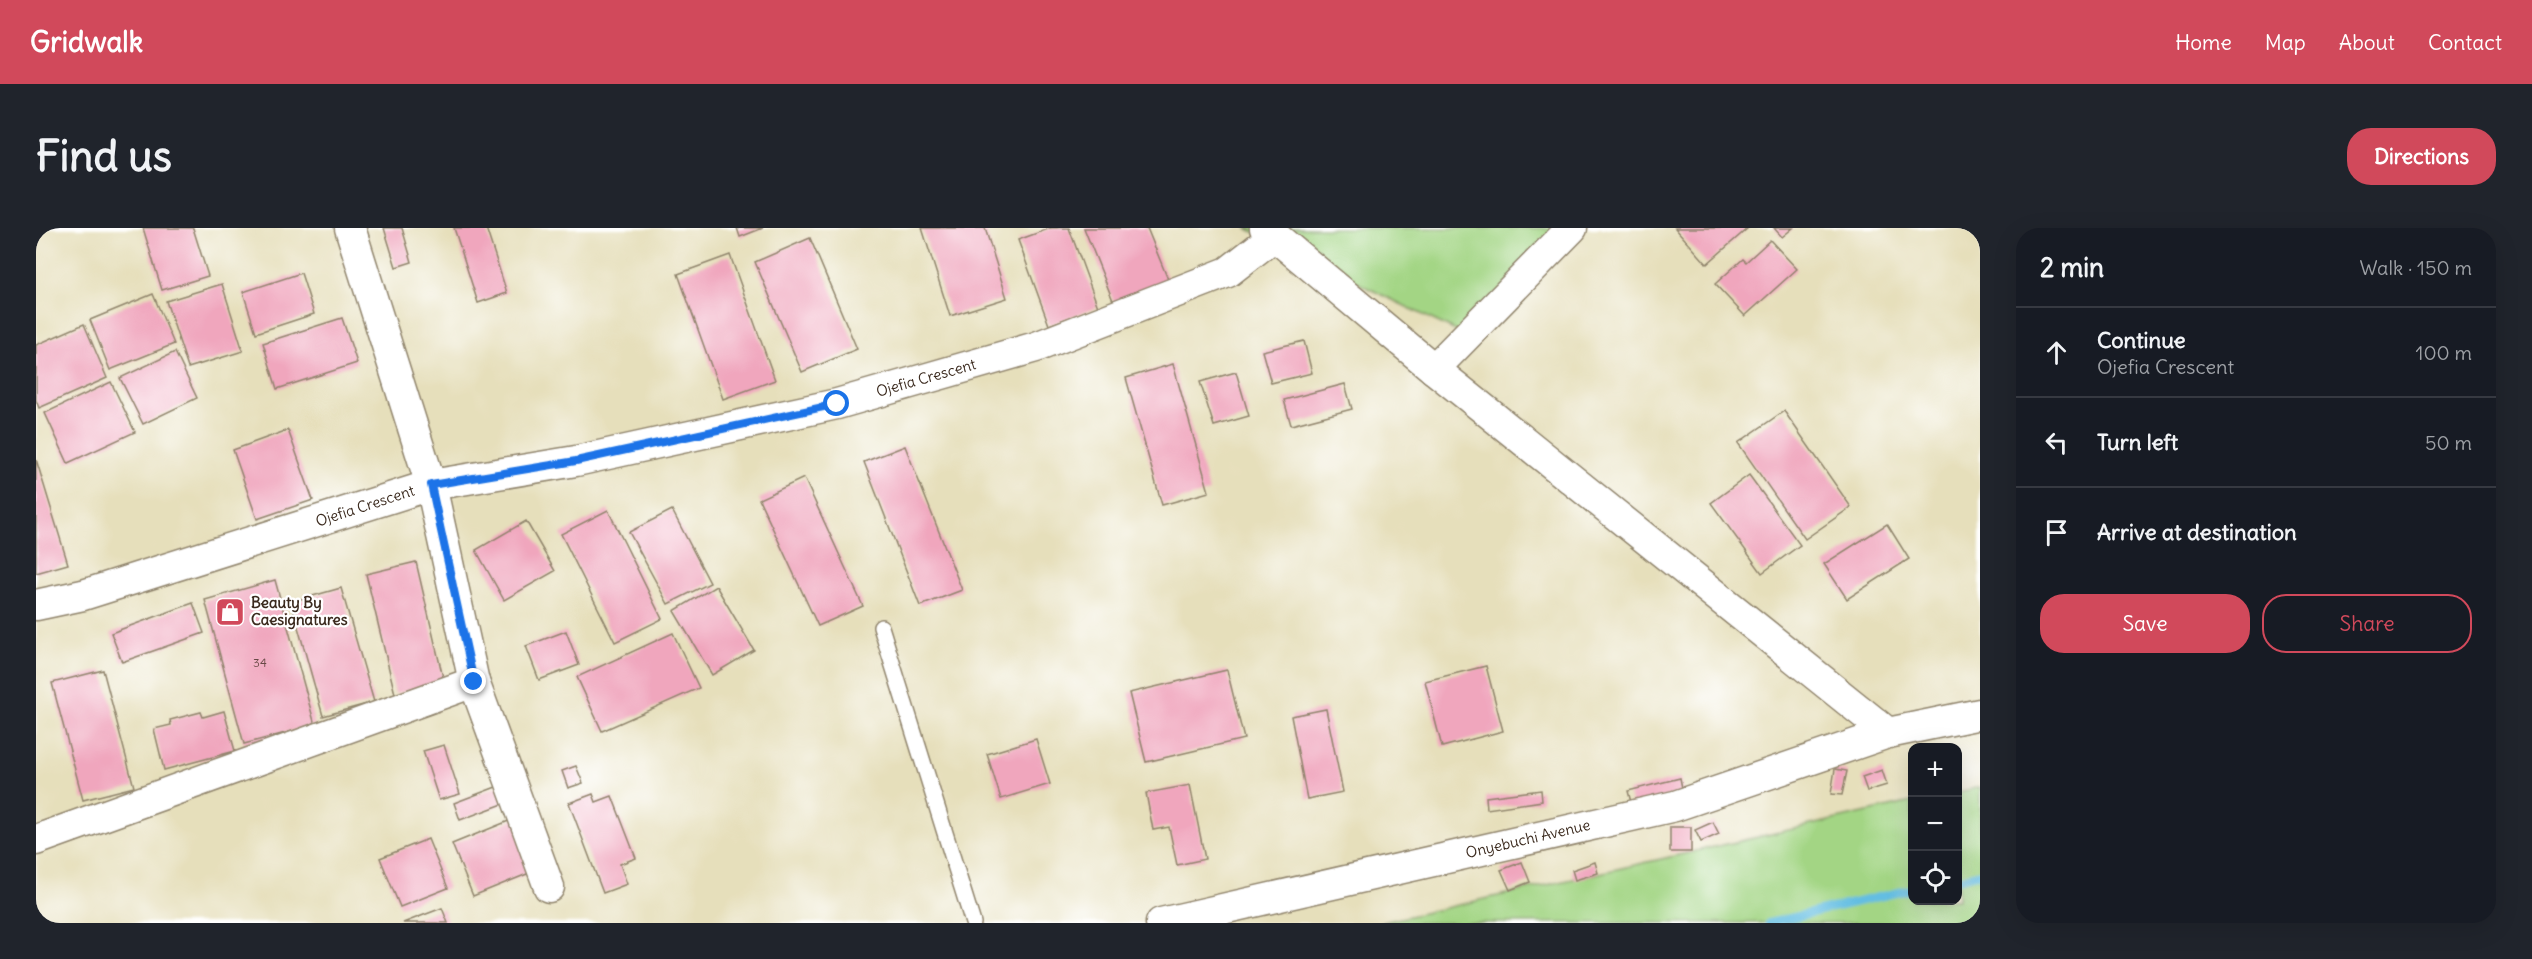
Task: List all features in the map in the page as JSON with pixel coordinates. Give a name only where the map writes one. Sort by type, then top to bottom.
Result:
[{"type":"street","points":[[350,228],[431,485],[474,682],[549,887]]},
{"type":"street","points":[[1434,369],[1572,228]]},
{"type":"street","points":[[1270,235],[1888,733]]},
{"type":"street","name":"Ojefia Crescent","points":[[36,605],[83,595],[431,485],[576,461],[837,404],[1036,347],[1228,272],[1270,235]]},
{"type":"street","points":[[36,840],[474,682]]},
{"type":"street","name":"Onyebuchi Avenue","points":[[1161,923],[1675,806],[1888,733],[1980,714]]},
{"type":"lane","points":[[881,627],[974,923]]},
{"type":"green space","points":[[1246,228],[1556,228],[1468,337]]},
{"type":"green space","points":[[1980,787],[1980,923],[1379,923],[1908,803],[1908,905],[1962,905],[1962,791]]},
{"type":"building","points":[[143,228],[193,228],[208,276],[162,290]]},
{"type":"building","points":[[384,228],[402,228],[412,262],[396,267]]},
{"type":"building","points":[[454,228],[486,228],[507,293],[478,303]]},
{"type":"building","points":[[737,228],[763,228],[740,237]]},
{"type":"building","points":[[922,228],[985,228],[1007,298],[950,316]]},
{"type":"building","points":[[1051,228],[1069,228],[1098,307],[1049,325],[1018,240]]},
{"type":"building","points":[[1084,228],[1147,228],[1169,282],[1114,303]]},
{"type":"building","points":[[1675,228],[1748,228],[1707,264]]},
{"type":"building","points":[[1774,228],[1793,228],[1782,237]]},
{"type":"building","points":[[810,238],[857,349],[802,372],[755,262]]},
{"type":"building","points":[[1770,240],[1797,269],[1745,316],[1715,284],[1743,259],[1746,262]]},
{"type":"building","points":[[730,255],[775,380],[723,399],[678,274]]},
{"type":"building","points":[[301,273],[314,314],[256,333],[243,292]]},
{"type":"building","points":[[222,284],[243,351],[188,368],[166,301]]},
{"type":"building","points":[[153,294],[174,344],[110,370],[90,320]]},
{"type":"building","points":[[342,318],[357,363],[277,389],[263,343]]},
{"type":"building","points":[[84,324],[107,378],[39,408],[36,400],[36,345]]},
{"type":"building","points":[[1304,341],[1312,373],[1271,383],[1262,351]]},
{"type":"building","points":[[175,352],[197,398],[143,424],[120,378]]},
{"type":"building","points":[[1173,364],[1209,492],[1162,505],[1126,378]]},
{"type":"building","points":[[1236,372],[1249,416],[1214,426],[1200,382]]},
{"type":"building","points":[[111,382],[135,432],[68,463],[45,413]]},
{"type":"building","points":[[1345,384],[1352,409],[1291,425],[1284,400]]},
{"type":"building","points":[[1784,411],[1851,507],[1805,539],[1738,443]]},
{"type":"building","points":[[288,430],[313,500],[257,519],[233,450]]},
{"type":"building","points":[[905,446],[962,590],[920,606],[864,462]]},
{"type":"building","points":[[36,459],[68,564],[36,573]]},
{"type":"building","points":[[1749,475],[1800,545],[1762,573],[1711,503]]},
{"type":"building","points":[[804,478],[863,606],[818,626],[759,499]]},
{"type":"building","points":[[608,510],[662,619],[615,642],[561,534]]},
{"type":"building","points":[[672,510],[710,583],[668,604],[629,532]]},
{"type":"building","points":[[526,521],[555,571],[504,600],[476,550]]},
{"type":"building","points":[[1887,524],[1909,559],[1847,599],[1824,564]]},
{"type":"building","points":[[416,562],[444,682],[395,694],[366,574]]},
{"type":"building","points":[[275,580],[315,725],[244,744],[205,600]]},
{"type":"building","points":[[716,586],[754,650],[712,675],[674,611]]},
{"type":"building","points":[[341,588],[374,702],[323,716],[291,602]]},
{"type":"building","points":[[193,603],[204,633],[122,662],[111,633]]},
{"type":"building","points":[[566,631],[579,665],[539,680],[526,646]]},
{"type":"building","points":[[673,633],[699,688],[602,731],[577,677]]},
{"type":"building","points":[[1486,666],[1503,731],[1442,747],[1425,681]]},
{"type":"building","points":[[103,670],[134,787],[83,800],[52,683]]},
{"type":"building","points":[[1227,670],[1244,739],[1146,762],[1129,693]]},
{"type":"building","points":[[1326,709],[1343,792],[1307,799],[1291,716]]},
{"type":"building","points":[[224,711],[235,751],[164,770],[154,729],[171,725],[170,720],[201,712],[203,717]]},
{"type":"building","points":[[1036,739],[1050,784],[1001,799],[987,754]]},
{"type":"building","points":[[444,745],[460,794],[439,800],[423,751]]},
{"type":"building","points":[[576,766],[583,783],[568,788],[562,771]]},
{"type":"building","points":[[1835,769],[1847,771],[1842,795],[1831,794]]},
{"type":"building","points":[[1882,770],[1887,785],[1867,791],[1862,777]]},
{"type":"building","points":[[1680,778],[1683,793],[1632,806],[1628,791]]},
{"type":"building","points":[[504,784],[511,801],[460,820],[454,803]]},
{"type":"building","points":[[1190,785],[1205,859],[1177,865],[1169,827],[1153,830],[1146,793]]},
{"type":"building","points":[[1541,790],[1542,801],[1487,809],[1486,797]]},
{"type":"building","points":[[593,794],[596,802],[612,796],[636,858],[620,864],[627,884],[603,893],[569,803]]},
{"type":"building","points":[[516,818],[537,870],[473,896],[452,844]]},
{"type":"building","points":[[1713,822],[1719,834],[1701,842],[1695,830]]},
{"type":"building","points":[[1670,827],[1691,827],[1691,852],[1670,852]]},
{"type":"building","points":[[428,839],[448,888],[400,907],[380,858]]},
{"type":"building","points":[[1522,862],[1530,882],[1510,890],[1501,870]]},
{"type":"building","points":[[1595,862],[1598,873],[1575,880],[1572,870]]},
{"type":"building","points":[[442,908],[448,923],[403,923]]},
{"type":"waterway","points":[[1962,878],[1980,873]]},
{"type":"waterway","points":[[1769,923],[1908,890]]},
{"type":"place","name":"Beauty By Caesignatures","points":[[230,612]]},
{"type":"route","points":[[474,682],[431,485],[576,461],[837,404]]}]
